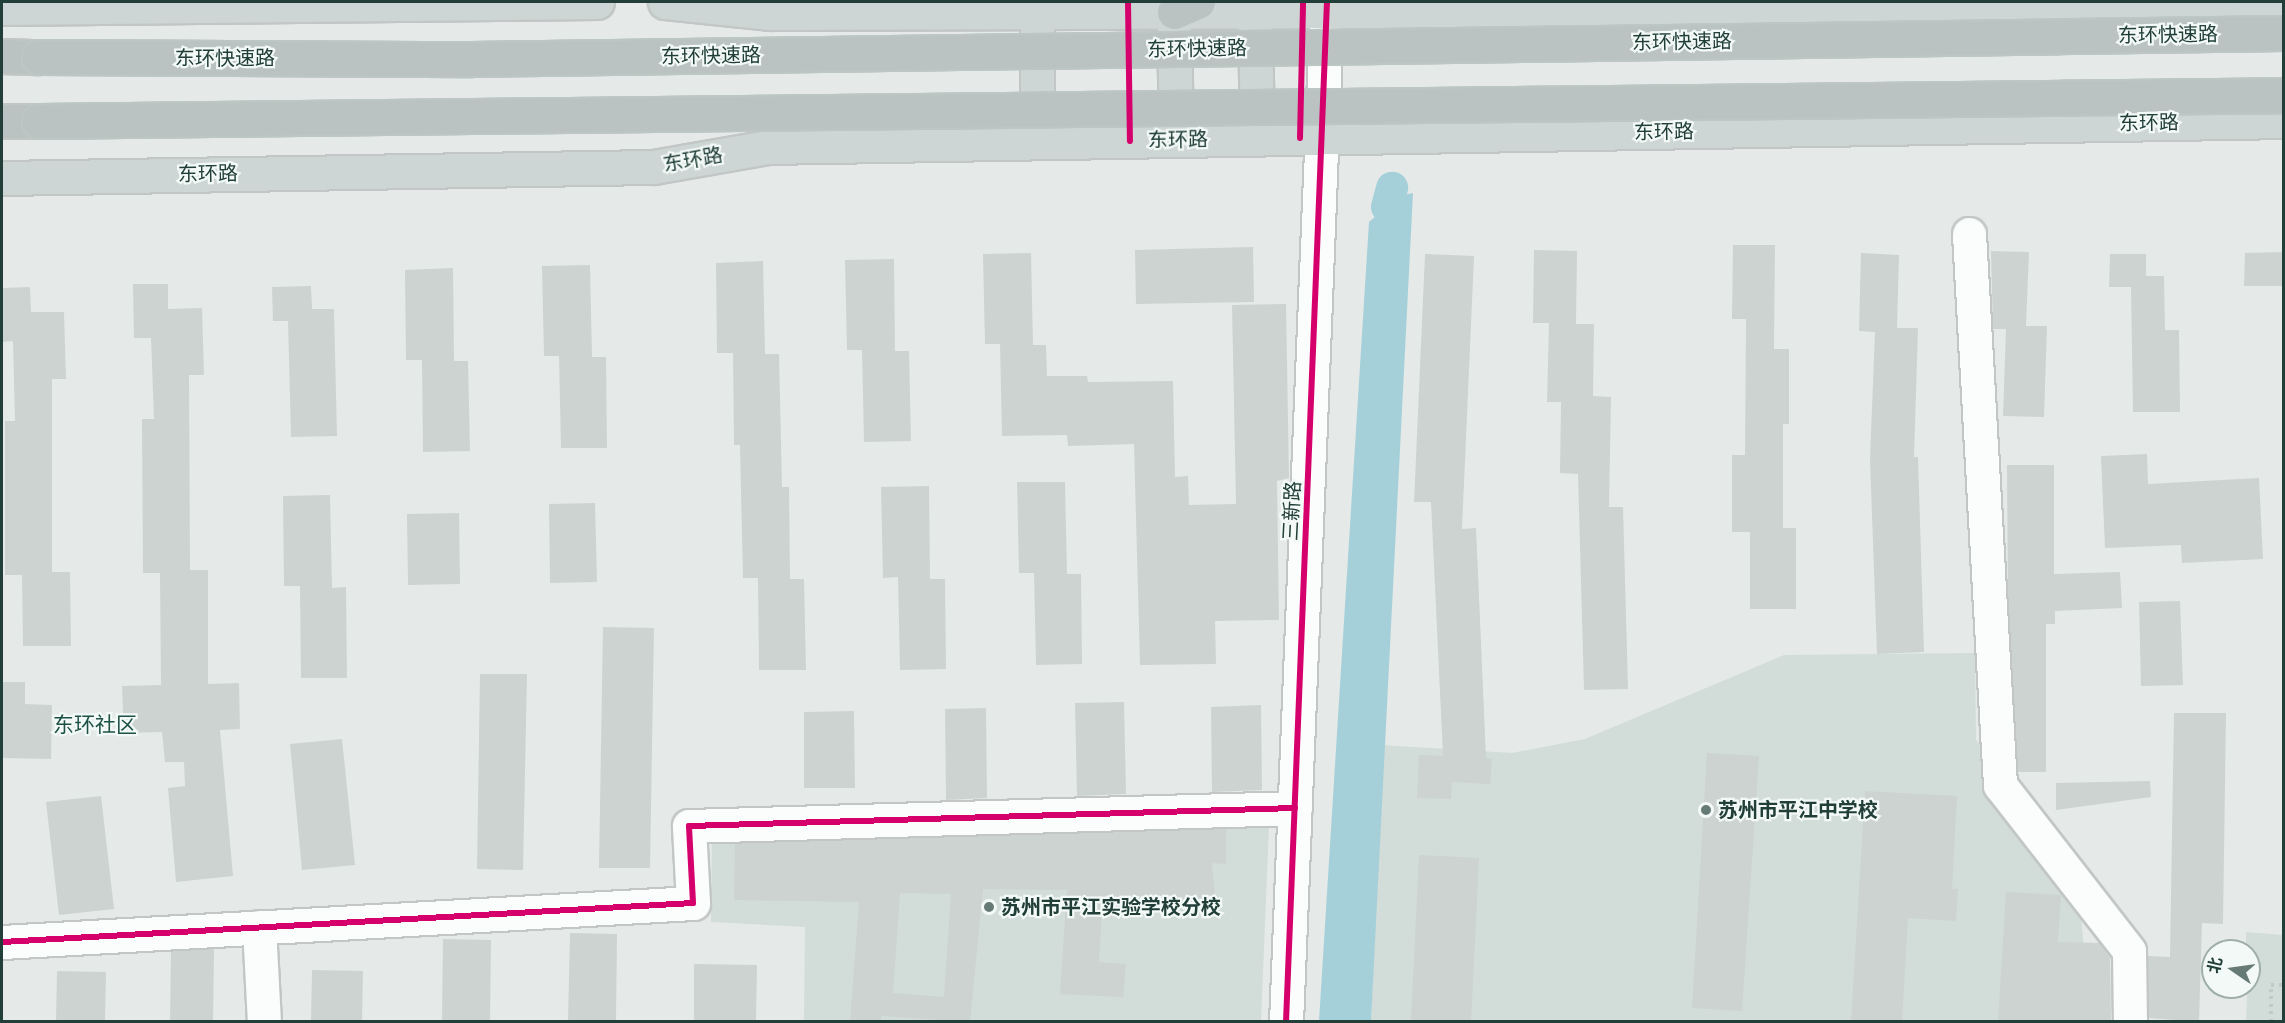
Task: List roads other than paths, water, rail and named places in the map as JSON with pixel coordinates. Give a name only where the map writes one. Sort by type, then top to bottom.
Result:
[{"type":"highway","name":"东环快速路","points":[[2,56],[471,59],[2283,33]]},
{"type":"highway","points":[[2,121],[2283,95]]},
{"type":"main road","points":[[2,8],[597,2]]},
{"type":"main road","points":[[665,2],[769,14],[1036,13],[1182,5],[1255,7],[2283,2]]},
{"type":"main road","points":[[1176,140],[1182,5]]},
{"type":"main road","points":[[1255,7],[1257,138]]},
{"type":"main road","points":[[1036,13],[1037,142]]},
{"type":"main road","name":"东环路","points":[[2,178],[654,167],[767,147],[2283,121]]},
{"type":"street","name":"三新路","points":[[1286,1022],[1324,137],[1327,6]]},
{"type":"street","points":[[1969,234],[2000,785],[2129,951],[2130,1022]]},
{"type":"street","points":[[2,942],[693,903],[689,826],[1295,808]]},
{"type":"street","points":[[259,927],[264,1022]]},
{"type":"water","points":[[1413,193],[1371,1021],[1319,1021],[1369,222],[1399,196]]},
{"type":"waterway","points":[[1387,207],[1392,188]]},
{"type":"place","name":"苏州市平江中学校","points":[[1706,810]]},
{"type":"place","name":"苏州市平江实验学校分校","points":[[989,907]]},
{"type":"district","name":"东环社区","points":[[95,725]]}]
